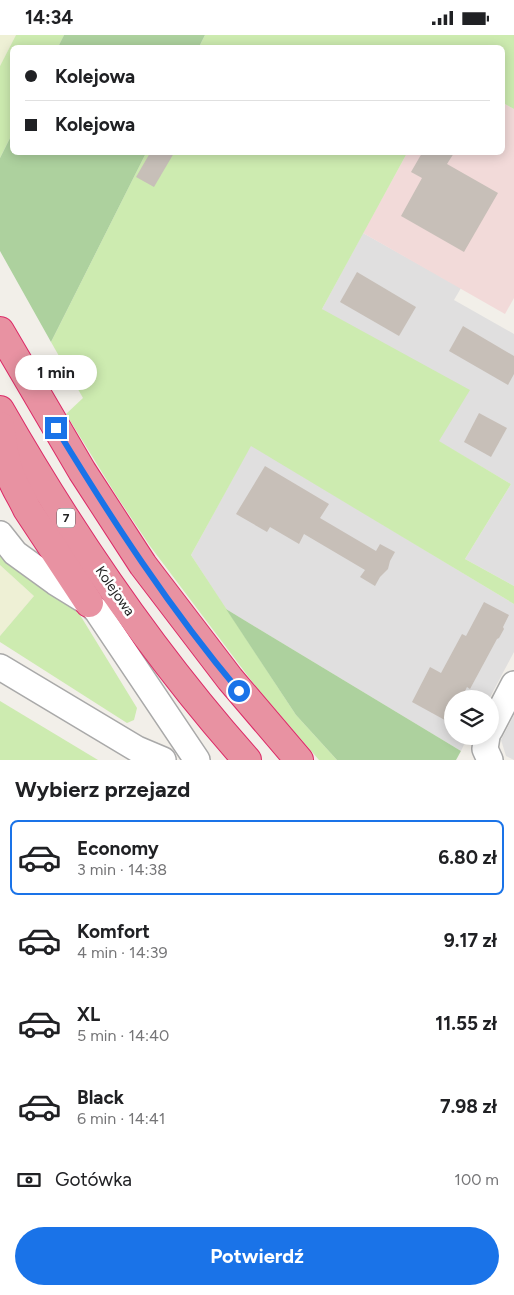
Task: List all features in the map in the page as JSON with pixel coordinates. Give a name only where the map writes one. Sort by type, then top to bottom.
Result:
[{"type":"highway","points":[[0,331],[87,478],[143,565],[230,679],[299,760]]},
{"type":"highway","name":"Kolejowa","points":[[0,410],[27,457],[106,579],[166,662],[247,760]]},
{"type":"highway","points":[[0,426],[10,476],[27,509],[89,603]]},
{"type":"street","name":"Kolejowa","points":[[0,534],[15,553],[55,582],[89,603],[97,611],[196,760]]},
{"type":"street","points":[[0,667],[137,749],[163,760]]},
{"type":"street","points":[[499,713],[514,684]]},
{"type":"street","points":[[486,745],[485,749],[490,760]]},
{"type":"shaded area","points":[[505,104],[514,109],[514,298],[505,314],[363,233],[406,155],[505,155]]},
{"type":"shaded area","points":[[363,233],[461,288],[454,300],[514,334],[514,586],[465,559],[511,484],[438,441],[322,309]]},
{"type":"shaded area","points":[[251,445],[514,604],[514,652],[494,690],[444,690],[444,741],[226,609],[191,555]]},
{"type":"shaded area","points":[[514,715],[514,760],[506,756],[501,740]]},
{"type":"shaded area","points":[[451,745],[464,745],[461,751]]},
{"type":"green space","points":[[0,35],[16,35],[10,45],[0,66]]},
{"type":"green space","points":[[16,35],[64,35],[59,45],[11,45]]},
{"type":"green space","points":[[64,35],[205,35],[200,45],[59,45]]},
{"type":"green space","points":[[205,35],[514,35],[514,109],[505,104],[505,45],[200,45]]},
{"type":"green space","points":[[10,47],[10,138],[0,158],[0,66]]},
{"type":"green space","points":[[10,138],[10,155],[145,155],[51,342],[0,251],[0,158]]},
{"type":"green space","points":[[145,155],[406,155],[322,309],[470,390],[439,441],[511,484],[465,559],[514,586],[514,604],[251,446],[191,555],[296,715],[337,760],[319,760],[257,688],[150,546],[116,495],[66,414],[83,398],[51,342]]},
{"type":"green space","points":[[0,553],[36,585],[69,597],[137,708],[134,720],[127,723],[0,642],[0,636],[34,596],[0,565]]},
{"type":"green space","points":[[0,565],[34,596],[0,636]]},
{"type":"green space","points":[[226,609],[444,741],[444,745],[451,745],[461,751],[456,760],[337,760],[296,715]]},
{"type":"green space","points":[[0,701],[98,760],[0,760]]},
{"type":"building","points":[[149,155],[173,155],[154,187],[136,177]]},
{"type":"building","points":[[421,155],[453,155],[447,164],[498,193],[464,252],[401,216],[422,178],[411,172]]},
{"type":"building","points":[[357,272],[416,307],[399,336],[340,302]]},
{"type":"building","points":[[463,326],[514,356],[514,374],[508,385],[449,351]]},
{"type":"building","points":[[479,413],[507,428],[491,457],[464,442]]},
{"type":"building","points":[[265,466],[329,504],[320,518],[376,551],[380,544],[395,552],[388,569],[375,586],[360,577],[365,570],[304,534],[299,544],[270,527],[267,532],[236,514]]},
{"type":"building","points":[[484,602],[509,615],[503,627],[504,629],[470,689],[467,687],[466,690],[444,690],[444,720],[412,702],[430,667],[441,673],[462,634],[466,636]]},
{"type":"route","points":[[56,428],[143,565],[239,691]]}]
